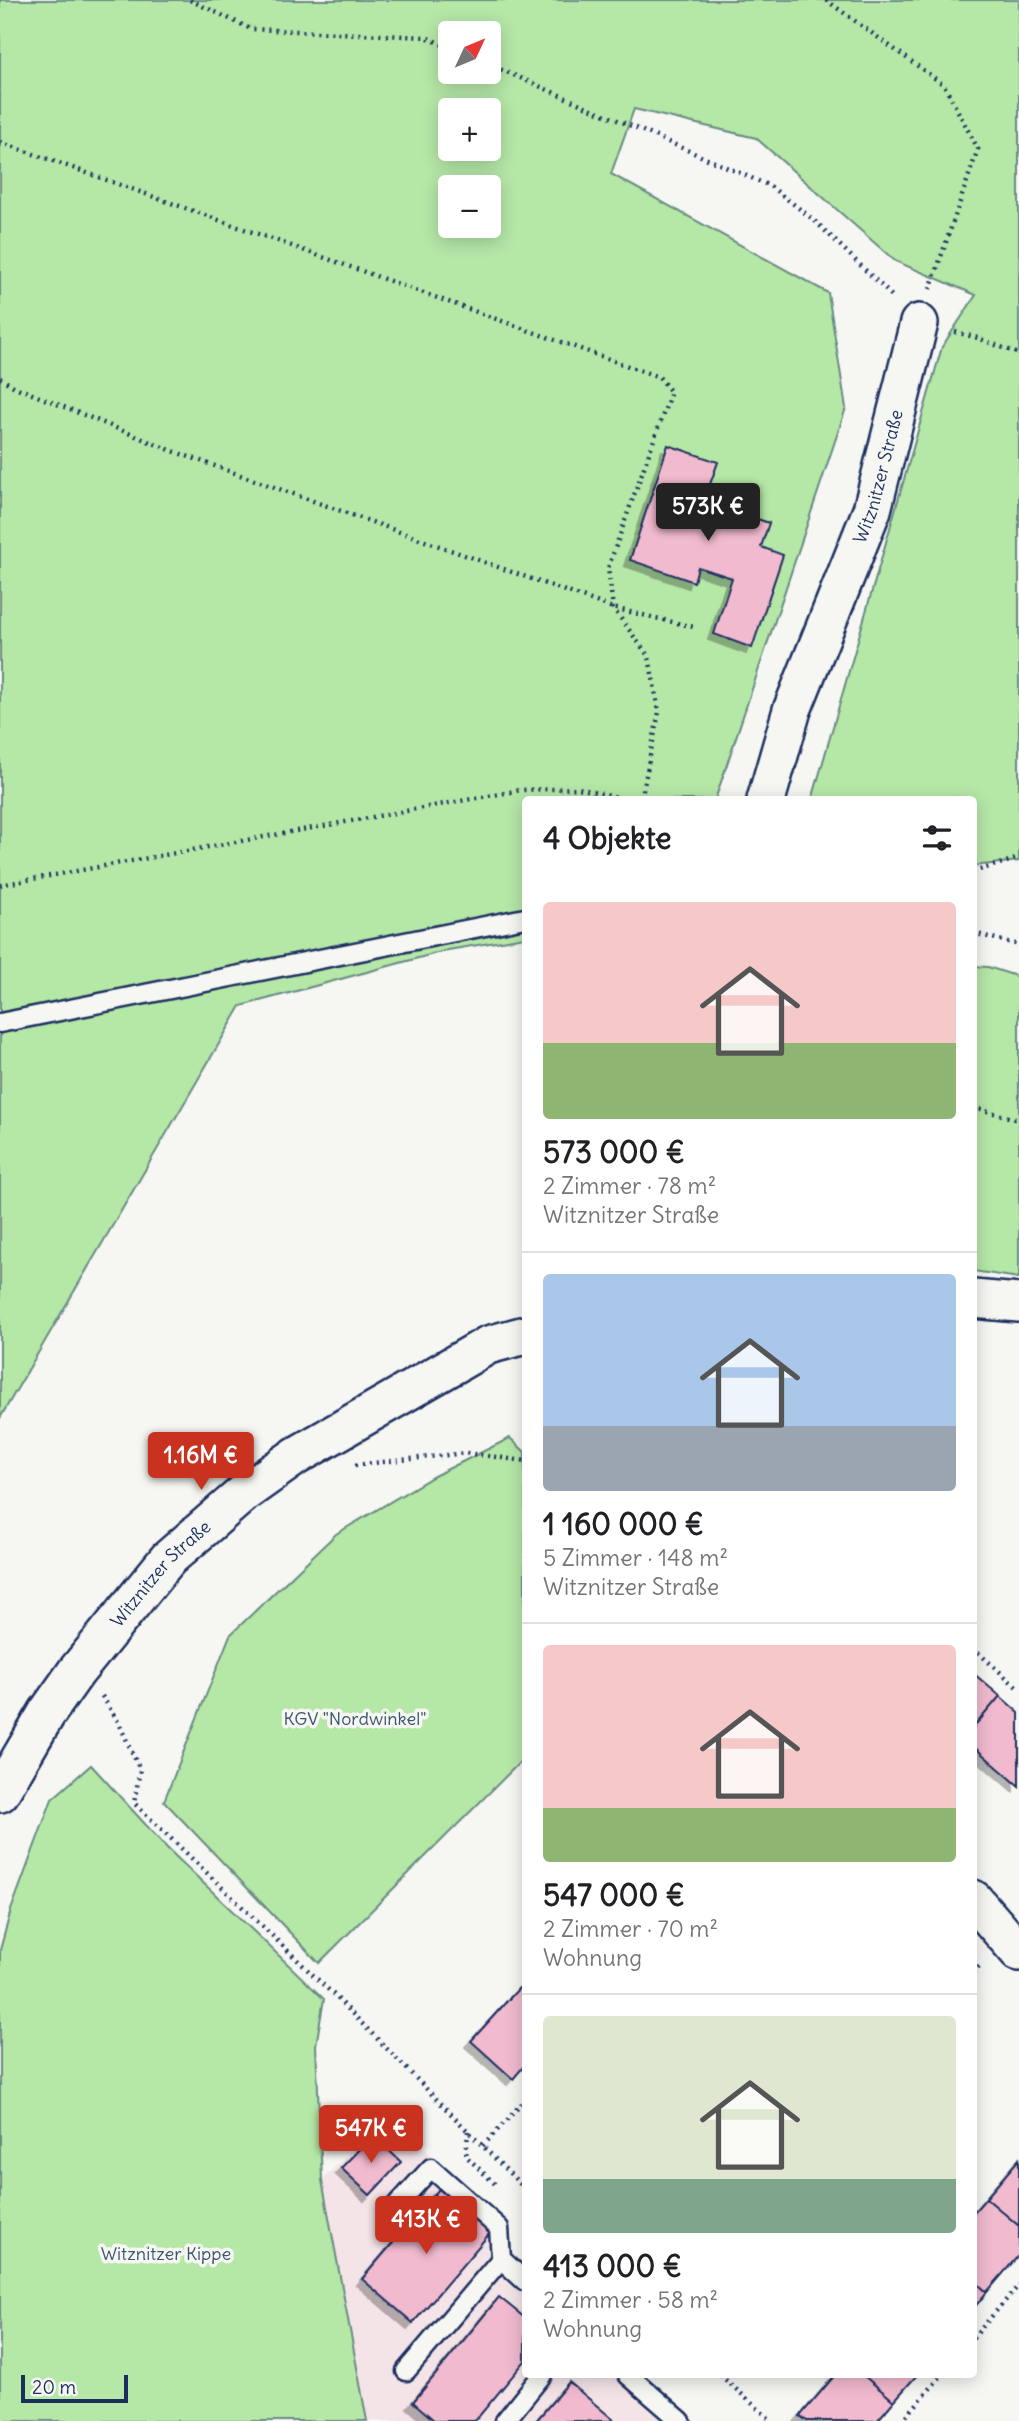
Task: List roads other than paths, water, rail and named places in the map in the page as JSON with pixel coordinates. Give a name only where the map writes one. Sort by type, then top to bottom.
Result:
[{"type":"street","name":"Witznitzer Straße","points":[[767,796],[792,710],[872,510],[919,323]]},
{"type":"street","points":[[977,1299],[1019,1303]]},
{"type":"street","name":"Witznitzer Straße","points":[[0,1793],[47,1713],[76,1672],[168,1559],[244,1493],[296,1456],[488,1345],[522,1336]]},
{"type":"street","points":[[977,1904],[1019,1952]]},
{"type":"lane","points":[[0,1023],[522,919]]},
{"type":"lane","points":[[388,2215],[431,2168],[499,2228],[501,2259],[522,2278]]},
{"type":"lane","points":[[406,2371],[501,2259]]},
{"type":"lane","points":[[505,2421],[540,2378]]},
{"type":"lane","points":[[631,2378],[672,2419]]},
{"type":"park label","name":"KGV \"Nordwinkel\"","points":[[355,1719]]},
{"type":"park label","name":"Witznitzer Kippe","points":[[166,2254]]}]
